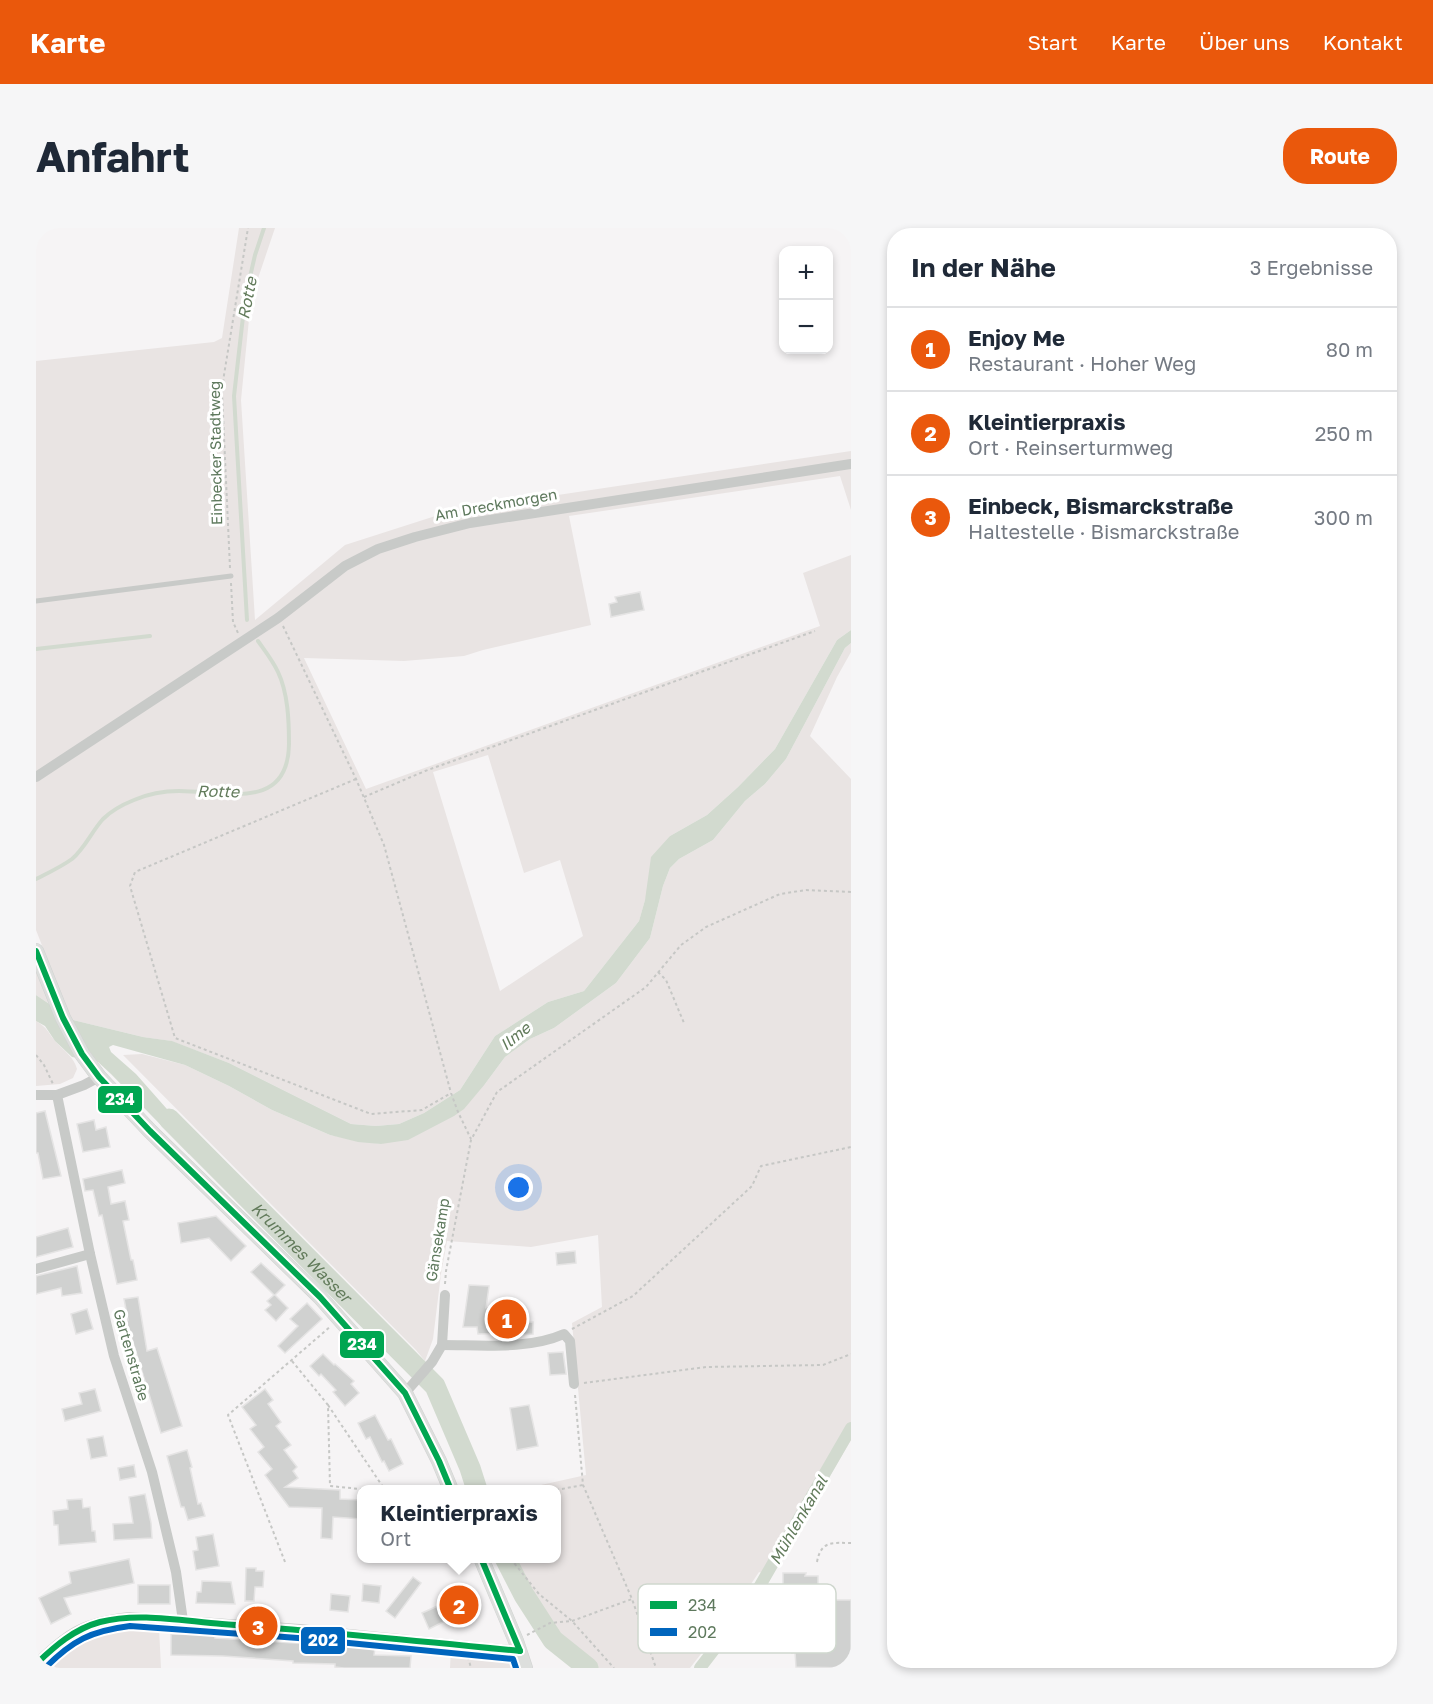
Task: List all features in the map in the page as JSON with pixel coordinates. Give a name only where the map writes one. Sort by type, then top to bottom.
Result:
[{"type":"main road","points":[[38,955],[63,1018],[82,1054],[99,1077],[150,1131],[410,1387],[449,1485]]},
{"type":"main road","points":[[483,1563],[525,1668]]},
{"type":"street","name":"Am Dreckmorgen","points":[[36,777],[243,642],[345,566],[378,549],[470,523],[851,464]]},
{"type":"street","points":[[36,1095],[57,1095],[99,1077]]},
{"type":"street","name":"Gartenstraße","points":[[57,1095],[114,1356],[152,1472],[176,1572],[183,1621]]},
{"type":"street","points":[[36,1269],[90,1254]]},
{"type":"street","name":"Gänsekamp","points":[[442,1345],[445,1295]]},
{"type":"street","points":[[410,1387],[432,1362],[442,1345],[528,1344],[553,1339],[564,1334],[570,1341],[574,1384]]},
{"type":"street","points":[[36,1664],[66,1636],[85,1626],[110,1619],[130,1617],[299,1629],[520,1651]]},
{"type":"lane","points":[[36,601],[231,576]]},
{"type":"path","name":"Einbecker Stadtweg","points":[[243,642],[233,622],[222,393],[248,228]]},
{"type":"path","points":[[278,618],[356,779],[384,845],[451,1093],[471,1140]]},
{"type":"path","points":[[364,797],[425,771],[815,631]]},
{"type":"path","points":[[356,779],[135,872],[130,886],[175,1038],[371,1114],[422,1110],[451,1093]]},
{"type":"path","name":"Gänsekamp","points":[[445,1295],[446,1271],[471,1140],[497,1092],[646,987],[681,945],[706,927],[780,894],[806,890],[851,892]]},
{"type":"path","points":[[658,972],[666,980],[684,1023]]},
{"type":"path","points":[[36,1055],[44,1065],[57,1095]]},
{"type":"path","points":[[564,1334],[633,1296],[752,1186],[761,1166],[851,1147]]},
{"type":"path","points":[[285,1562],[228,1415],[340,1319]]},
{"type":"path","points":[[638,1616],[583,1485],[574,1384],[706,1368],[823,1365],[851,1354]]},
{"type":"path","points":[[291,1360],[328,1405],[382,1485]]},
{"type":"path","points":[[328,1405],[330,1486],[357,1489]]},
{"type":"path","points":[[561,1489],[583,1485]]},
{"type":"path","points":[[817,1562],[822,1547],[829,1543],[851,1544]]},
{"type":"path","points":[[514,1563],[539,1594],[572,1621],[614,1668]]},
{"type":"path","points":[[537,1631],[549,1623],[572,1621],[632,1599]]},
{"type":"path","points":[[651,1653],[656,1668]]},
{"type":"shaded area","points":[[239,228],[275,228],[251,299],[241,400],[255,620],[345,545],[451,511],[851,451],[851,510],[840,476],[569,516],[591,625],[464,656],[404,661],[304,658],[366,789],[820,626],[803,573],[851,555],[851,630],[837,640],[775,749],[707,815],[670,836],[639,921],[584,991],[548,1002],[495,1036],[460,1090],[424,1113],[399,1124],[376,1126],[351,1124],[229,1063],[171,1041],[143,1037],[73,1020],[36,995],[36,960],[50,966],[36,930],[36,361],[214,342],[222,338]],"holes":[[[488,755],[524,873],[560,860],[583,936],[500,991],[433,772]]]},
{"type":"shaded area","points":[[851,643],[851,652],[810,736],[851,779],[851,1440],[771,1576],[759,1572],[751,1584],[638,1584],[638,1653],[702,1653],[690,1668],[579,1668],[548,1642],[501,1563],[561,1563],[561,1485],[541,1485],[586,1475],[572,1323],[602,1307],[598,1235],[531,1247],[447,1241],[433,1339],[425,1361],[123,1055],[142,1054],[185,1065],[272,1110],[330,1135],[381,1144],[485,1084],[505,1057],[530,1039],[554,1028],[616,983],[650,938],[670,868],[679,859],[713,840],[745,801],[765,784],[786,759],[845,648]]},
{"type":"shaded area","points":[[36,1021],[74,1061],[77,1069],[73,1078],[60,1084],[36,1086]]},
{"type":"shaded area","points":[[108,1627],[159,1628],[161,1668],[56,1668],[51,1663],[73,1639]]},
{"type":"shaded area","points":[[451,1649],[515,1654],[518,1668],[450,1668]]},
{"type":"water","name":"Ilme","points":[[851,630],[851,643],[845,648],[786,759],[765,784],[745,801],[713,840],[679,859],[670,868],[650,938],[616,983],[554,1028],[530,1039],[505,1057],[464,1109],[408,1140],[381,1144],[358,1142],[330,1135],[272,1110],[185,1065],[113,1045],[109,1047],[111,1052],[136,1074],[189,1134],[189,1154],[98,1062],[72,1057],[55,1041],[45,1026],[36,1021],[36,995],[73,1020],[143,1037],[172,1041],[229,1063],[351,1124],[376,1126],[399,1124],[424,1113],[460,1090],[495,1036],[548,1002],[584,991],[639,921],[645,900],[651,857],[670,836],[707,815],[775,749],[837,640]]},
{"type":"building","points":[[640,592],[644,610],[611,617],[609,604],[617,602],[615,597]]},
{"type":"building","points":[[45,1111],[61,1176],[43,1179],[38,1153],[36,1153],[36,1113]]},
{"type":"building","points":[[94,1120],[96,1130],[106,1127],[110,1147],[83,1152],[77,1124]]},
{"type":"building","points":[[122,1170],[125,1183],[108,1187],[111,1204],[125,1201],[129,1220],[123,1221],[137,1280],[117,1284],[102,1215],[99,1216],[93,1190],[85,1191],[83,1179]]},
{"type":"building","points":[[216,1216],[246,1246],[231,1261],[209,1238],[181,1243],[178,1223]]},
{"type":"building","points":[[68,1228],[73,1247],[36,1257],[36,1237]]},
{"type":"building","points":[[575,1251],[576,1263],[557,1265],[556,1253]]},
{"type":"building","points":[[261,1263],[285,1285],[275,1295],[288,1308],[276,1321],[265,1310],[271,1305],[267,1301],[274,1295],[251,1272]]},
{"type":"building","points":[[77,1266],[82,1293],[62,1296],[61,1288],[36,1294],[36,1276]]},
{"type":"building","points":[[469,1285],[489,1286],[486,1308],[523,1306],[523,1323],[533,1322],[533,1334],[506,1338],[506,1333],[478,1334],[477,1327],[463,1327]]},
{"type":"building","points":[[138,1297],[147,1351],[157,1348],[182,1426],[161,1433],[132,1339],[127,1340],[123,1321],[128,1320],[124,1299]]},
{"type":"building","points":[[307,1303],[322,1319],[285,1353],[278,1346],[298,1326],[290,1319]]},
{"type":"building","points":[[87,1309],[93,1329],[76,1334],[71,1314]]},
{"type":"building","points":[[563,1352],[566,1374],[550,1375],[548,1353]]},
{"type":"building","points":[[323,1354],[354,1381],[351,1384],[359,1393],[345,1406],[333,1392],[336,1390],[310,1366]]},
{"type":"building","points":[[95,1389],[101,1411],[65,1421],[62,1409],[82,1404],[79,1393]]},
{"type":"building","points":[[265,1389],[273,1400],[268,1404],[281,1422],[276,1426],[291,1445],[284,1450],[297,1467],[293,1471],[298,1478],[285,1487],[340,1490],[340,1499],[357,1500],[357,1519],[333,1517],[332,1539],[321,1538],[322,1508],[289,1507],[265,1475],[272,1469],[258,1452],[264,1447],[250,1429],[256,1425],[242,1407]]},
{"type":"building","points":[[529,1405],[538,1446],[517,1450],[510,1408]]},
{"type":"building","points":[[375,1415],[388,1440],[391,1439],[403,1464],[389,1471],[370,1437],[366,1439],[358,1423]]},
{"type":"building","points":[[103,1436],[107,1456],[91,1459],[87,1439]]},
{"type":"building","points":[[187,1450],[198,1504],[201,1503],[205,1516],[188,1520],[184,1507],[181,1507],[167,1456]]},
{"type":"building","points":[[134,1465],[136,1477],[120,1480],[118,1468]]},
{"type":"building","points":[[145,1494],[152,1538],[114,1540],[113,1524],[133,1523],[129,1497]]},
{"type":"building","points":[[82,1499],[83,1508],[90,1507],[92,1531],[95,1531],[96,1542],[59,1545],[58,1525],[54,1525],[53,1511],[68,1509],[67,1500]]},
{"type":"building","points":[[213,1534],[219,1566],[196,1570],[193,1551],[198,1550],[196,1537]]},
{"type":"building","points":[[129,1559],[134,1583],[64,1598],[71,1614],[51,1624],[39,1598],[71,1583],[69,1572]]},
{"type":"building","points":[[246,1568],[264,1571],[263,1587],[255,1587],[254,1601],[245,1601]]},
{"type":"building","points":[[783,1573],[806,1573],[805,1576],[818,1576],[818,1584],[783,1584]]},
{"type":"building","points":[[413,1577],[421,1583],[395,1618],[386,1611]]},
{"type":"building","points":[[202,1581],[231,1582],[235,1604],[196,1603],[197,1592],[201,1592]]},
{"type":"building","points":[[363,1584],[381,1586],[379,1603],[362,1601]]},
{"type":"building","points":[[138,1585],[170,1585],[170,1604],[138,1604]]},
{"type":"building","points":[[467,1589],[476,1609],[467,1613],[469,1617],[461,1621],[459,1617],[450,1621],[449,1619],[429,1629],[422,1613]]},
{"type":"building","points":[[331,1594],[350,1596],[348,1612],[330,1610]]},
{"type":"building","points":[[836,1600],[851,1600],[851,1668],[796,1667],[795,1653],[836,1653]]},
{"type":"building","points":[[171,1634],[215,1635],[215,1638],[375,1648],[374,1655],[411,1656],[410,1668],[344,1668],[335,1667],[335,1664],[293,1663],[293,1661],[223,1656],[171,1655]]},
{"type":"waterway","name":"Rotte","points":[[247,620],[234,396],[245,299],[264,228]]},
{"type":"waterway","points":[[36,649],[150,636]]},
{"type":"waterway","name":"Rotte","points":[[36,879],[72,859],[103,819],[134,800],[173,791],[251,793],[266,789],[278,780],[286,766],[289,744],[287,707],[278,672],[258,641]]},
{"type":"waterway","name":"Krummes Wasser","points":[[169,1119],[435,1386],[475,1485]]},
{"type":"waterway","name":"Mühlenkanal","points":[[761,1584],[851,1428]]},
{"type":"waterway","name":"Krummes Wasser","points":[[508,1563],[524,1595],[553,1640],[588,1668]]},
{"type":"waterway","name":"Mühlenkanal","points":[[700,1668],[712,1653]]},
{"type":"transit line","name":"234","points":[[36,951],[63,1018],[82,1054],[99,1077],[150,1131],[320,1297],[405,1393],[449,1485]]},
{"type":"transit line","name":"234","points":[[483,1563],[520,1651]]},
{"type":"transit line","name":"234","points":[[36,1664],[73,1634],[91,1625],[115,1619],[145,1617],[520,1651]]},
{"type":"transit line","name":"202","points":[[45,1668],[83,1638],[130,1626],[298,1638],[513,1659],[516,1668]]},
{"type":"place","name":"Enjoy Me","points":[[507,1319]]},
{"type":"place","name":"Kleintierpraxis","points":[[459,1605]]},
{"type":"place","name":"Einbeck, Bismarckstraße","points":[[258,1626]]}]
